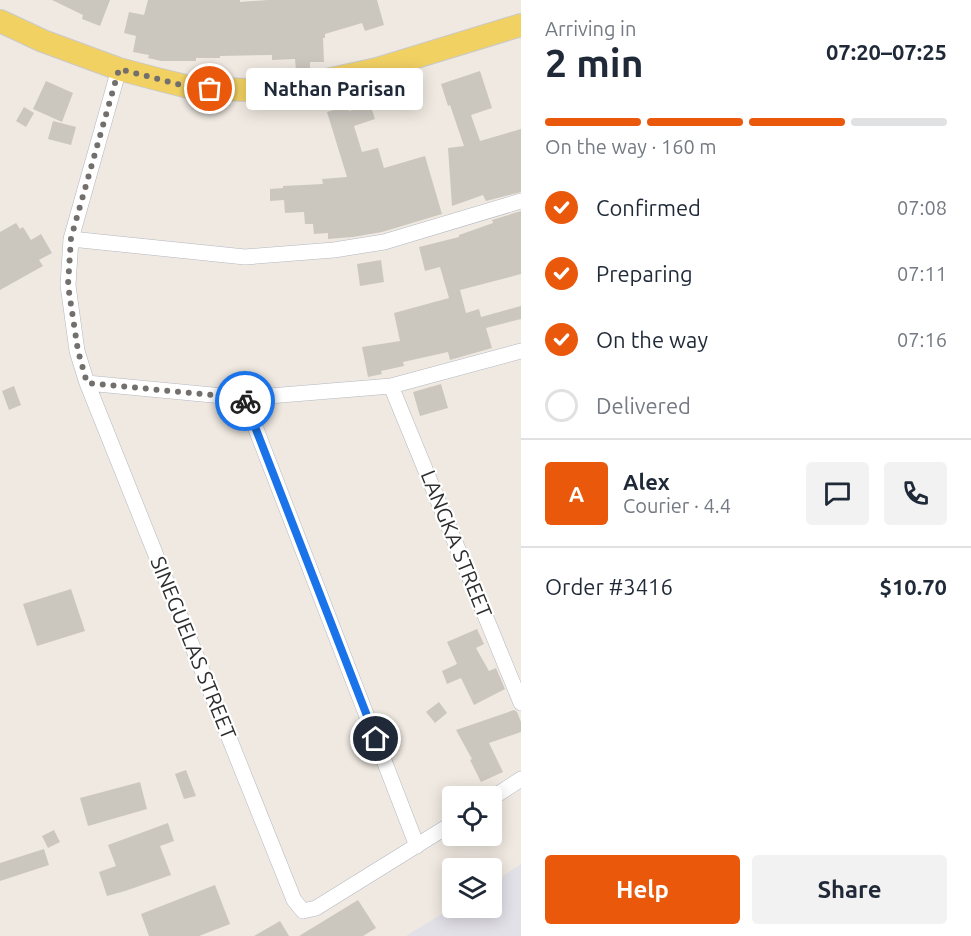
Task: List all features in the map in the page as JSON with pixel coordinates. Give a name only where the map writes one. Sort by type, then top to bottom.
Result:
[{"type":"main road","points":[[0,21],[43,41],[119,69],[193,88],[276,92],[377,69],[521,25]]},
{"type":"street","name":"SINEGUELAS STREET","points":[[119,69],[71,238],[68,285],[78,351],[87,383],[294,900],[303,911],[316,908],[417,846]]},
{"type":"street","points":[[71,238],[245,257],[334,250],[384,242],[521,201]]},
{"type":"street","points":[[87,383],[244,398],[392,386],[521,351]]},
{"type":"street","name":"LANGKA STREET","points":[[392,386],[521,702]]},
{"type":"street","points":[[244,398],[417,846],[442,830]]},
{"type":"street","points":[[502,791],[521,779]]},
{"type":"shaded area","points":[[521,864],[521,936],[406,936],[442,914],[442,918],[502,918],[502,876]]},
{"type":"building","points":[[52,0],[110,0],[100,26],[82,19],[83,15]]},
{"type":"building","points":[[148,0],[240,0],[240,2],[377,0],[384,25],[365,31],[362,23],[325,34],[323,38],[324,62],[310,62],[310,70],[305,71],[296,71],[295,59],[272,60],[272,55],[220,56],[220,58],[196,58],[196,61],[161,61],[148,58],[149,55],[133,52],[136,36],[124,33],[129,12],[144,15]]},
{"type":"building","points":[[480,71],[492,108],[471,115],[480,141],[521,129],[521,192],[486,201],[483,195],[452,206],[448,148],[464,146],[441,84]]},
{"type":"building","points":[[46,81],[73,93],[62,122],[33,109]]},
{"type":"building","points":[[370,104],[375,119],[354,126],[362,152],[378,148],[384,168],[425,156],[442,214],[382,232],[353,237],[328,239],[328,233],[314,234],[313,224],[305,224],[304,212],[285,213],[284,200],[270,201],[270,189],[323,184],[322,179],[347,177],[327,112],[347,106],[349,111]]},
{"type":"building","points":[[24,107],[34,113],[26,127],[16,121]]},
{"type":"building","points":[[53,121],[76,127],[71,145],[48,139]]},
{"type":"building","points":[[521,211],[521,274],[460,290],[466,313],[479,309],[481,317],[521,306],[521,319],[486,328],[492,348],[450,360],[448,352],[403,362],[404,366],[381,371],[382,374],[368,377],[362,347],[400,341],[394,313],[449,298],[440,267],[425,271],[419,247],[459,237],[459,235],[493,223],[492,220]]},
{"type":"building","points":[[16,223],[20,229],[23,227],[31,240],[41,234],[52,253],[39,260],[43,266],[0,290],[0,232]]},
{"type":"building","points":[[381,260],[384,282],[360,286],[357,264]]},
{"type":"building","points":[[441,384],[448,408],[420,416],[413,392]]},
{"type":"building","points":[[14,386],[21,405],[9,410],[2,391]]},
{"type":"building","points":[[71,589],[85,631],[37,646],[23,604]]},
{"type":"building","points":[[477,629],[484,644],[476,648],[489,671],[496,668],[505,689],[474,705],[461,678],[447,684],[442,671],[457,664],[447,642]]},
{"type":"building","points":[[439,702],[447,713],[435,723],[426,712]]},
{"type":"building","points":[[514,710],[521,722],[521,732],[489,743],[503,772],[481,782],[470,760],[472,759],[456,730]]},
{"type":"building","points":[[186,770],[196,796],[184,799],[175,774]]},
{"type":"building","points":[[140,782],[147,809],[88,826],[80,798]]},
{"type":"building","points":[[168,823],[174,841],[160,846],[171,875],[107,896],[99,872],[116,866],[108,845]]},
{"type":"building","points":[[54,830],[60,842],[48,848],[42,836]]},
{"type":"building","points":[[44,849],[49,865],[0,881],[0,863]]},
{"type":"building","points":[[215,885],[230,924],[199,936],[149,936],[141,914]]},
{"type":"building","points":[[358,900],[376,928],[363,936],[299,936]]},
{"type":"building","points":[[280,921],[289,936],[254,936]]},
{"type":"way so far","points":[[210,89],[193,88],[119,69],[71,238],[68,285],[78,351],[87,383],[244,398],[245,401]]},
{"type":"place","name":"Nathan Parisan","points":[[210,89]]},
{"type":"route","points":[[245,401],[376,739]]}]
